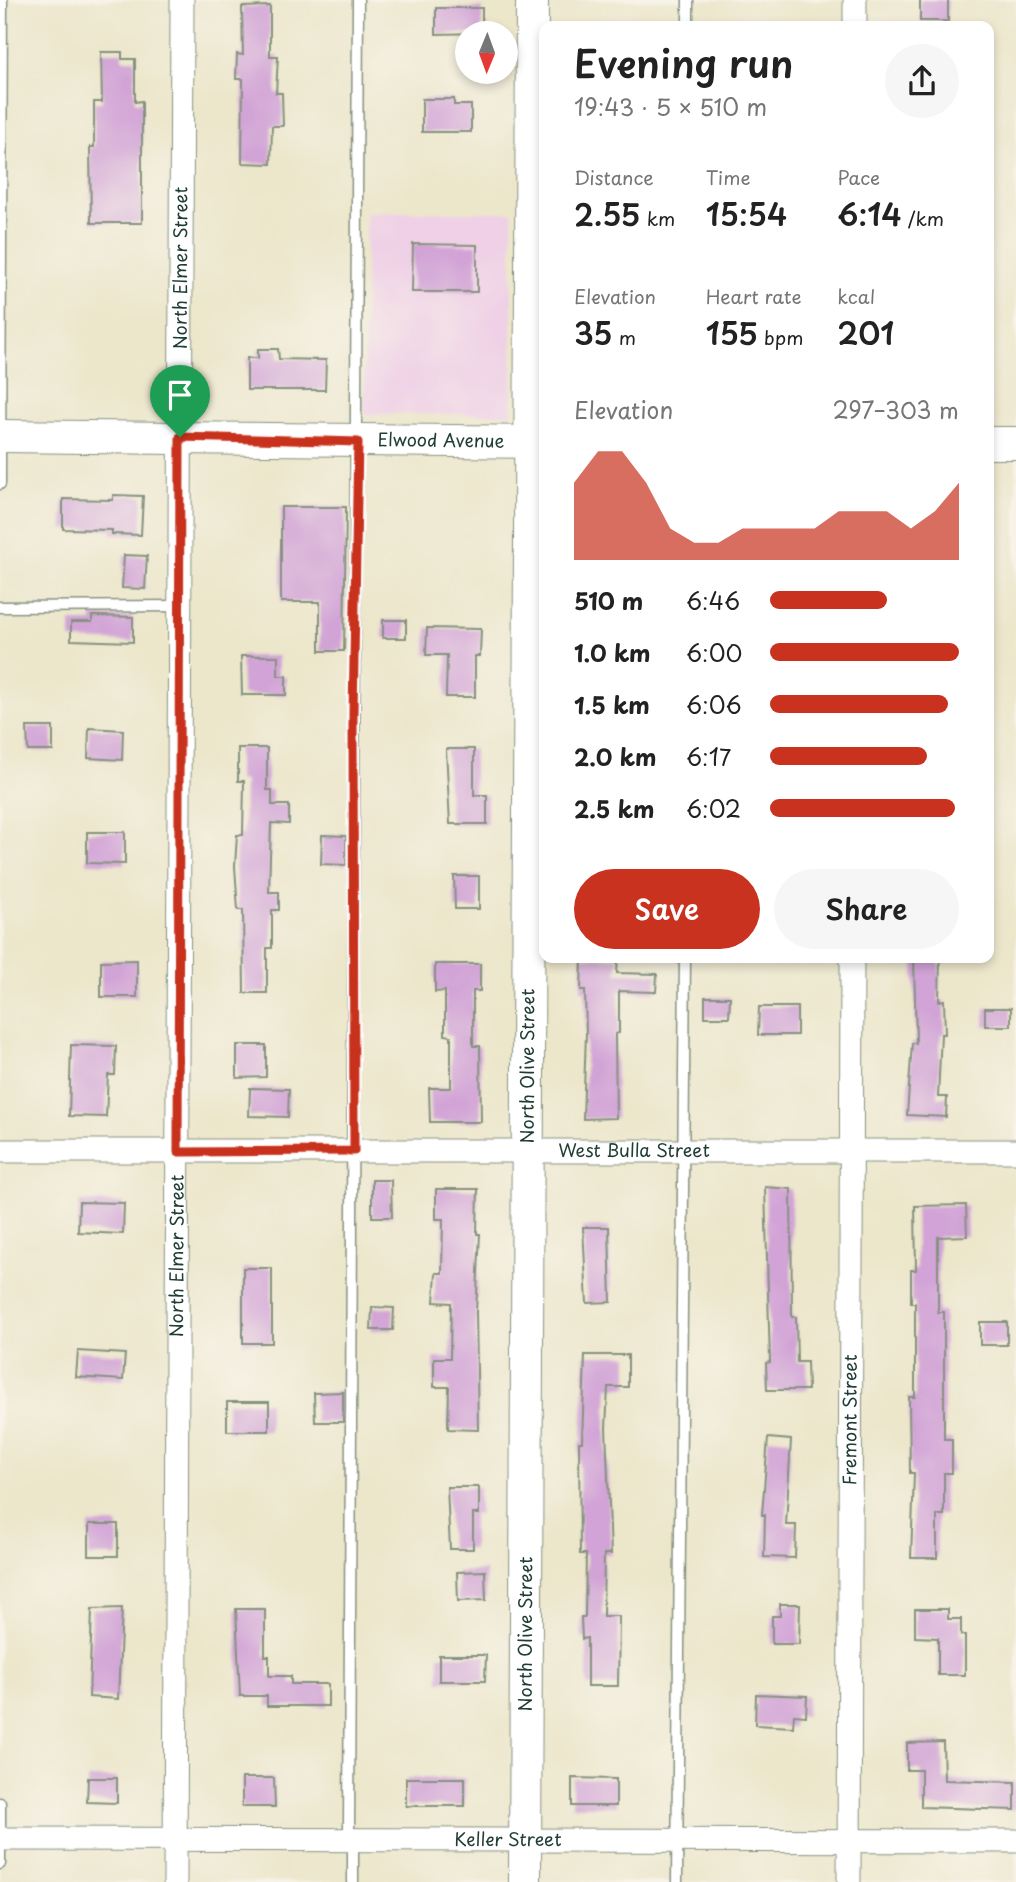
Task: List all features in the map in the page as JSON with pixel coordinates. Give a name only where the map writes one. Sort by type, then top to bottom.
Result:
[{"type":"street","name":"North Elmer Street","points":[[175,1882],[182,0]]},
{"type":"street","name":"North Olive Street","points":[[525,1882],[528,1152],[538,442],[531,0]]},
{"type":"street","points":[[855,0],[855,21]]},
{"type":"street","name":"Elwood Avenue","points":[[0,436],[538,442]]},
{"type":"street","points":[[994,443],[1016,443]]},
{"type":"street","name":"Fremont Street","points":[[849,1882],[849,1151],[852,963]]},
{"type":"street","name":"West Bulla Street","points":[[0,1151],[528,1152],[684,1149],[1016,1152]]},
{"type":"street","name":"Keller Street","points":[[0,1839],[1016,1841]]},
{"type":"lane","points":[[0,484],[2,0]]},
{"type":"lane","points":[[353,1882],[353,713],[358,442],[358,0]]},
{"type":"lane","points":[[688,0],[688,21]]},
{"type":"lane","points":[[0,607],[180,606]]},
{"type":"lane","points":[[677,1882],[685,963]]},
{"type":"lane","points":[[0,1803],[0,1864]]},
{"type":"shaded area","points":[[366,212],[512,212],[512,414],[364,414]]},
{"type":"building","points":[[920,0],[948,0],[948,21],[920,21]]},
{"type":"building","points":[[270,6],[270,56],[278,56],[276,93],[282,93],[283,126],[272,126],[271,164],[242,163],[243,79],[236,79],[237,54],[243,55],[242,7]]},
{"type":"building","points":[[436,8],[482,8],[482,21],[455,21],[455,34],[436,34]]},
{"type":"building","points":[[101,52],[122,52],[122,59],[135,59],[135,102],[142,101],[142,223],[91,223],[90,147],[94,147],[94,102],[102,102]]},
{"type":"building","points":[[422,99],[454,99],[454,105],[471,105],[471,132],[422,132]]},
{"type":"building","points":[[413,244],[477,245],[477,292],[412,292]]},
{"type":"building","points":[[258,349],[278,349],[279,359],[326,360],[325,390],[247,390],[247,358],[258,358]]},
{"type":"building","points":[[113,495],[143,496],[141,535],[112,534],[112,530],[63,529],[63,499],[113,500]]},
{"type":"building","points":[[281,507],[346,507],[344,651],[320,651],[320,602],[281,602]]},
{"type":"building","points":[[124,555],[147,556],[145,589],[122,588]]},
{"type":"building","points":[[92,616],[133,617],[133,642],[71,640],[71,622],[92,622]]},
{"type":"building","points":[[383,620],[406,620],[406,638],[383,638]]},
{"type":"building","points":[[427,628],[481,629],[480,656],[475,656],[475,697],[446,697],[447,655],[426,655]]},
{"type":"building","points":[[241,656],[278,656],[278,676],[286,676],[286,695],[242,695]]},
{"type":"building","points":[[27,727],[53,727],[53,751],[28,751]]},
{"type":"building","points":[[89,728],[123,730],[122,760],[88,758]]},
{"type":"building","points":[[238,748],[267,748],[267,790],[272,790],[272,805],[289,805],[289,824],[271,823],[269,892],[279,892],[279,910],[272,910],[272,948],[267,948],[267,993],[244,993],[243,910],[238,910],[235,866],[237,835],[243,835],[244,781],[238,781]]},
{"type":"building","points":[[446,749],[474,749],[474,795],[487,795],[487,824],[450,824]]},
{"type":"building","points":[[87,832],[125,832],[125,864],[87,863]]},
{"type":"building","points":[[322,835],[346,836],[346,865],[321,864]]},
{"type":"building","points":[[454,876],[479,876],[479,909],[455,909]]},
{"type":"building","points":[[137,960],[137,997],[101,997],[101,961]]},
{"type":"building","points":[[582,963],[618,963],[617,973],[657,974],[656,992],[619,991],[619,1033],[615,1034],[616,1118],[583,1119],[586,1034],[585,990],[581,990]]},
{"type":"building","points":[[914,963],[940,963],[939,1001],[944,1000],[945,1034],[941,1034],[938,1097],[947,1097],[946,1117],[907,1115],[912,1043],[916,1043]]},
{"type":"building","points":[[435,964],[480,964],[480,991],[473,991],[473,1046],[480,1046],[481,1122],[430,1122],[429,1088],[451,1088],[451,1036],[445,1035],[445,991],[435,992]]},
{"type":"building","points":[[705,997],[730,997],[729,1017],[705,1017]]},
{"type":"building","points":[[759,1007],[797,1007],[797,1035],[758,1035]]},
{"type":"building","points":[[985,1008],[1011,1008],[1011,1026],[985,1026]]},
{"type":"building","points":[[71,1045],[116,1046],[115,1075],[108,1075],[106,1117],[69,1116]]},
{"type":"building","points":[[237,1045],[266,1045],[266,1077],[237,1078]]},
{"type":"building","points":[[250,1088],[289,1089],[288,1117],[249,1116]]},
{"type":"building","points":[[372,1180],[391,1180],[392,1217],[372,1217]]},
{"type":"building","points":[[765,1187],[791,1189],[792,1317],[796,1317],[797,1362],[807,1362],[808,1390],[767,1390],[766,1363],[770,1362]]},
{"type":"building","points":[[436,1189],[478,1189],[478,1430],[448,1429],[449,1387],[434,1387],[434,1358],[450,1358],[451,1303],[434,1302],[436,1273],[442,1273],[443,1219],[436,1219]]},
{"type":"building","points":[[79,1202],[124,1203],[123,1234],[78,1232]]},
{"type":"building","points":[[966,1205],[967,1236],[938,1237],[938,1312],[944,1312],[944,1439],[952,1439],[952,1473],[944,1473],[944,1515],[937,1515],[937,1558],[911,1558],[914,1473],[910,1473],[909,1397],[915,1397],[915,1303],[911,1303],[911,1270],[916,1270],[915,1206]]},
{"type":"building","points":[[583,1227],[609,1227],[611,1302],[587,1303]]},
{"type":"building","points":[[243,1268],[272,1268],[272,1343],[243,1343]]},
{"type":"building","points":[[372,1307],[394,1308],[393,1330],[371,1330]]},
{"type":"building","points":[[980,1322],[1007,1322],[1007,1345],[980,1345]]},
{"type":"building","points":[[78,1351],[125,1354],[123,1380],[76,1377]]},
{"type":"building","points":[[585,1355],[628,1355],[628,1387],[608,1387],[606,1428],[611,1554],[604,1554],[603,1616],[619,1616],[618,1686],[587,1686],[587,1638],[582,1639],[586,1554],[580,1554],[579,1442],[582,1442]]},
{"type":"building","points":[[343,1392],[343,1422],[315,1422],[314,1393]]},
{"type":"building","points":[[227,1402],[269,1402],[269,1431],[227,1431]]},
{"type":"building","points":[[768,1438],[791,1440],[786,1525],[796,1525],[795,1558],[764,1557],[765,1515],[762,1515]]},
{"type":"building","points":[[447,1487],[479,1487],[479,1514],[473,1514],[473,1549],[450,1549]]},
{"type":"building","points":[[89,1524],[118,1524],[118,1556],[89,1556]]},
{"type":"building","points":[[485,1571],[486,1600],[458,1601],[457,1572]]},
{"type":"building","points":[[780,1604],[800,1604],[799,1644],[772,1644],[772,1616],[780,1616]]},
{"type":"building","points":[[122,1608],[118,1699],[89,1697],[92,1609]]},
{"type":"building","points":[[236,1609],[265,1609],[265,1656],[269,1656],[269,1676],[291,1676],[291,1684],[328,1684],[328,1706],[267,1706],[267,1696],[240,1696]]},
{"type":"building","points":[[915,1609],[948,1609],[948,1619],[961,1619],[961,1635],[965,1635],[965,1675],[938,1675],[938,1638],[915,1637]]},
{"type":"building","points":[[439,1655],[486,1655],[485,1681],[439,1681]]},
{"type":"building","points":[[756,1694],[807,1696],[806,1716],[794,1715],[793,1727],[755,1725]]},
{"type":"building","points":[[943,1742],[944,1780],[1015,1782],[1015,1810],[921,1807],[921,1770],[907,1770],[907,1743]]},
{"type":"building","points":[[88,1778],[117,1778],[117,1803],[87,1802]]},
{"type":"building","points":[[242,1778],[274,1778],[275,1807],[242,1807]]},
{"type":"building","points":[[406,1778],[465,1778],[465,1806],[406,1806]]},
{"type":"building","points":[[572,1778],[616,1779],[616,1806],[572,1806]]},
{"type":"route","points":[[180,437],[358,442],[353,713],[354,1151],[178,1152],[180,437]]}]
